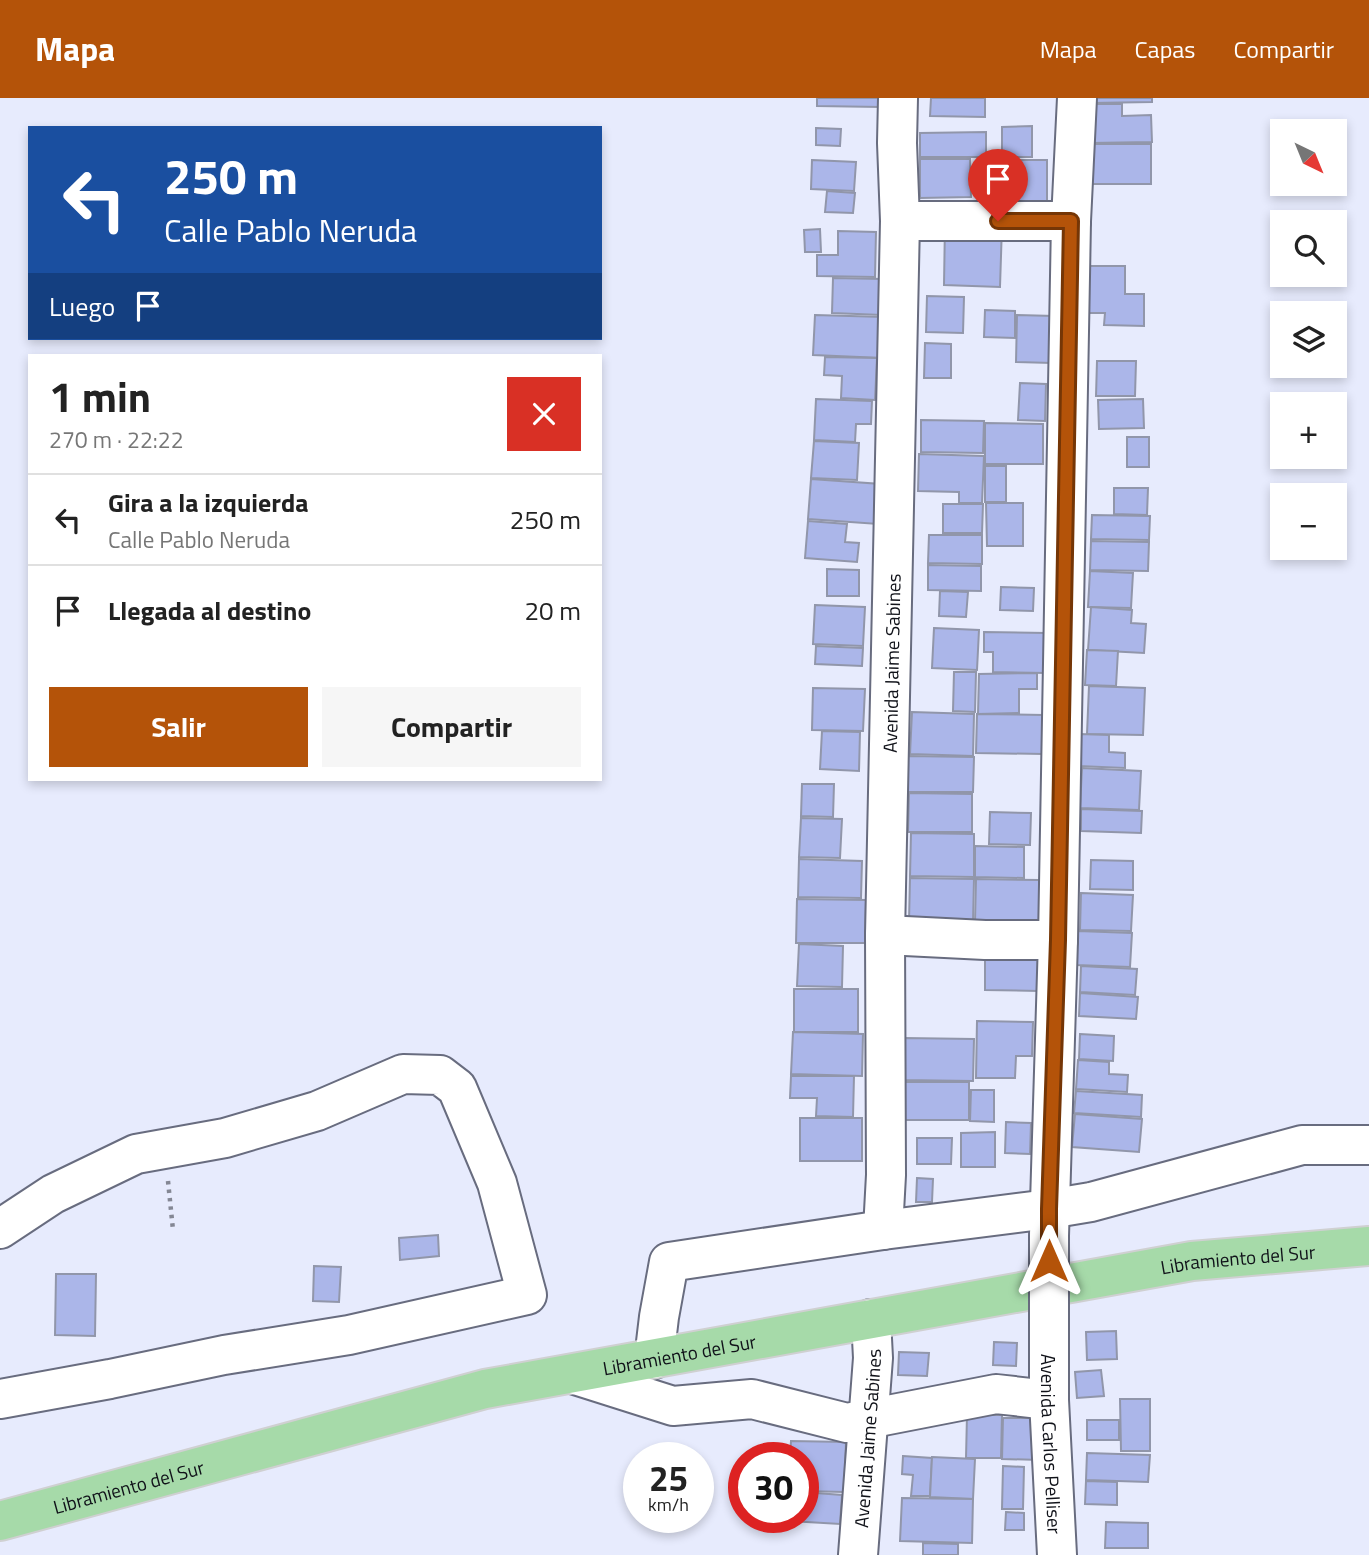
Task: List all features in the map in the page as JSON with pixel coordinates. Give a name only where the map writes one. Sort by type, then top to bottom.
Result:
[{"type":"main road","name":"Libramiento del Sur","points":[[0,1521],[485,1389],[1192,1261],[1369,1246]]},
{"type":"street","name":"Avenida Jaime Sabines","points":[[883,1230],[886,1175],[885,935],[900,221],[898,98]]},
{"type":"street","points":[[1049,1223],[1058,940],[1071,221],[1077,98]]},
{"type":"street","points":[[900,221],[1071,221]]},
{"type":"street","points":[[885,935],[985,940],[1058,940]]},
{"type":"street","points":[[0,1229],[53,1194],[136,1154],[225,1138],[317,1111],[403,1074],[440,1075],[457,1088],[497,1183],[527,1295],[349,1335],[224,1355],[0,1398]]},
{"type":"street","points":[[654,1359],[669,1262],[883,1230],[1049,1223],[1091,1202],[1302,1145],[1369,1145]]},
{"type":"street","name":"Avenida Carlos Pelliser","points":[[1049,1223],[1049,1400],[1057,1555]]},
{"type":"street","name":"Avenida Jaime Sabines","points":[[858,1555],[873,1358],[871,1319]]},
{"type":"street","points":[[572,1374],[673,1406],[752,1399],[847,1423],[996,1394],[1049,1400]]},
{"type":"path","points":[[165,1149],[173,1230]]},
{"type":"building","points":[[817,98],[880,98],[880,107],[817,106]]},
{"type":"building","points":[[931,98],[985,98],[985,117],[930,116]]},
{"type":"building","points":[[1091,98],[1152,98],[1152,102],[1091,103]]},
{"type":"building","points":[[1090,104],[1122,104],[1122,116],[1151,115],[1152,142],[1090,143]]},
{"type":"building","points":[[1032,126],[1032,157],[1002,157],[1002,127]]},
{"type":"building","points":[[816,128],[841,129],[840,146],[816,145]]},
{"type":"building","points":[[986,132],[986,157],[920,157],[920,133]]},
{"type":"building","points":[[1092,144],[1151,144],[1151,184],[1092,184]]},
{"type":"building","points":[[920,159],[970,159],[971,197],[920,198]]},
{"type":"building","points":[[812,160],[856,162],[854,191],[811,189]]},
{"type":"building","points":[[1016,160],[1047,160],[1047,203],[1016,203]]},
{"type":"building","points":[[827,191],[855,193],[853,213],[825,212]]},
{"type":"building","points":[[945,223],[1002,225],[1000,287],[944,285]]},
{"type":"building","points":[[820,229],[821,252],[805,252],[804,230]]},
{"type":"building","points":[[838,231],[876,232],[875,277],[817,276],[817,255],[838,255]]},
{"type":"building","points":[[1088,266],[1125,266],[1125,294],[1144,294],[1144,326],[1104,325],[1105,313],[1088,313]]},
{"type":"building","points":[[833,278],[883,279],[882,315],[832,313]]},
{"type":"building","points":[[927,296],[964,297],[963,333],[926,332]]},
{"type":"building","points":[[985,310],[1015,311],[1015,338],[984,337]]},
{"type":"building","points":[[815,315],[884,317],[883,358],[813,355]]},
{"type":"building","points":[[1017,315],[1054,316],[1052,363],[1016,362]]},
{"type":"building","points":[[925,343],[951,344],[951,378],[924,378]]},
{"type":"building","points":[[825,357],[877,358],[875,400],[841,398],[842,376],[824,375]]},
{"type":"building","points":[[1097,361],[1136,361],[1135,396],[1096,396]]},
{"type":"building","points":[[1020,383],[1046,384],[1045,421],[1018,420]]},
{"type":"building","points":[[816,399],[872,401],[871,424],[856,424],[855,442],[814,440]]},
{"type":"building","points":[[1143,399],[1144,428],[1099,429],[1098,400]]},
{"type":"building","points":[[921,420],[984,421],[983,453],[921,452]]},
{"type":"building","points":[[985,423],[1043,424],[1043,464],[985,464]]},
{"type":"building","points":[[1127,437],[1149,437],[1149,467],[1127,467]]},
{"type":"building","points":[[814,441],[859,443],[857,480],[811,478]]},
{"type":"building","points":[[919,454],[984,456],[982,503],[959,503],[959,492],[918,491]]},
{"type":"building","points":[[985,466],[1006,466],[1006,502],[985,502]]},
{"type":"building","points":[[811,479],[881,484],[878,524],[808,519]]},
{"type":"building","points":[[1114,488],[1148,488],[1147,515],[1114,514]]},
{"type":"building","points":[[986,503],[1023,503],[1023,546],[987,546]]},
{"type":"building","points":[[943,504],[983,504],[982,533],[943,533]]},
{"type":"building","points":[[1092,515],[1150,516],[1149,540],[1091,539]]},
{"type":"building","points":[[808,521],[847,524],[845,542],[859,543],[857,562],[805,558]]},
{"type":"building","points":[[929,535],[982,535],[982,564],[928,563]]},
{"type":"building","points":[[1091,541],[1149,542],[1148,571],[1090,570]]},
{"type":"building","points":[[928,565],[981,566],[981,591],[928,590]]},
{"type":"building","points":[[827,569],[859,570],[859,596],[827,596]]},
{"type":"building","points":[[1090,571],[1133,573],[1131,608],[1088,607]]},
{"type":"building","points":[[1001,587],[1034,588],[1033,611],[1000,610]]},
{"type":"building","points":[[940,591],[968,592],[966,617],[939,616]]},
{"type":"building","points":[[815,605],[865,607],[863,646],[813,644]]},
{"type":"building","points":[[1091,607],[1132,610],[1131,623],[1146,624],[1144,653],[1088,650]]},
{"type":"building","points":[[934,628],[979,630],[977,670],[932,668]]},
{"type":"building","points":[[984,632],[1046,633],[1046,673],[993,672],[993,652],[984,652]]},
{"type":"building","points":[[816,646],[863,648],[862,666],[815,664]]},
{"type":"building","points":[[1087,650],[1118,651],[1116,686],[1085,685]]},
{"type":"building","points":[[954,672],[976,672],[975,712],[953,711]]},
{"type":"building","points":[[1037,673],[1037,689],[1019,689],[1019,713],[978,714],[979,674]]},
{"type":"building","points":[[1089,686],[1145,688],[1143,735],[1087,734]]},
{"type":"building","points":[[813,688],[865,689],[863,731],[812,730]]},
{"type":"building","points":[[912,712],[974,714],[973,756],[910,754]]},
{"type":"building","points":[[977,714],[1043,715],[1043,754],[976,753]]},
{"type":"building","points":[[822,731],[860,732],[859,771],[820,769]]},
{"type":"building","points":[[1079,734],[1109,735],[1109,752],[1125,753],[1125,768],[1078,766]]},
{"type":"building","points":[[908,756],[974,757],[973,792],[908,792]]},
{"type":"building","points":[[1082,768],[1141,771],[1139,810],[1080,808]]},
{"type":"building","points":[[802,784],[834,784],[833,817],[801,816]]},
{"type":"building","points":[[909,793],[972,794],[972,832],[908,832]]},
{"type":"building","points":[[1081,809],[1142,811],[1141,833],[1081,831]]},
{"type":"building","points":[[990,812],[1031,813],[1030,845],[989,844]]},
{"type":"building","points":[[801,818],[842,819],[840,858],[799,857]]},
{"type":"building","points":[[911,833],[974,834],[974,877],[910,876]]},
{"type":"building","points":[[975,846],[1024,847],[1024,878],[975,877]]},
{"type":"building","points":[[799,859],[862,861],[861,898],[798,897]]},
{"type":"building","points":[[1091,860],[1133,861],[1133,890],[1090,889]]},
{"type":"building","points":[[910,878],[974,879],[973,922],[909,921]]},
{"type":"building","points":[[976,879],[1039,880],[1039,922],[975,922]]},
{"type":"building","points":[[1081,893],[1133,895],[1131,931],[1080,930]]},
{"type":"building","points":[[797,899],[866,900],[865,943],[796,943]]},
{"type":"building","points":[[1078,931],[1132,933],[1130,967],[1076,965]]},
{"type":"building","points":[[799,944],[843,946],[842,987],[797,986]]},
{"type":"building","points":[[985,957],[1039,957],[1038,991],[985,990]]},
{"type":"building","points":[[1081,966],[1137,969],[1135,995],[1080,992]]},
{"type":"building","points":[[794,989],[858,989],[858,1032],[794,1032]]},
{"type":"building","points":[[1080,993],[1138,997],[1136,1019],[1079,1016]]},
{"type":"building","points":[[977,1021],[1033,1022],[1032,1056],[1016,1056],[1015,1078],[976,1078]]},
{"type":"building","points":[[793,1032],[863,1034],[862,1076],[791,1074]]},
{"type":"building","points":[[1080,1034],[1114,1036],[1113,1061],[1079,1059]]},
{"type":"building","points":[[904,1038],[974,1039],[973,1081],[903,1080]]},
{"type":"building","points":[[1078,1060],[1109,1062],[1109,1074],[1128,1075],[1127,1092],[1076,1089]]},
{"type":"building","points":[[791,1076],[854,1076],[853,1117],[816,1116],[817,1098],[790,1098]]},
{"type":"building","points":[[901,1082],[969,1082],[969,1120],[901,1120]]},
{"type":"building","points":[[971,1090],[994,1090],[994,1122],[970,1121]]},
{"type":"building","points":[[1076,1091],[1142,1095],[1141,1117],[1074,1113]]},
{"type":"building","points":[[1075,1114],[1142,1119],[1139,1152],[1072,1147]]},
{"type":"building","points":[[800,1118],[862,1118],[862,1161],[800,1161]]},
{"type":"building","points":[[1006,1122],[1031,1123],[1030,1154],[1005,1153]]},
{"type":"building","points":[[995,1132],[995,1167],[961,1167],[961,1133]]},
{"type":"building","points":[[917,1138],[952,1138],[951,1164],[917,1164]]},
{"type":"building","points":[[917,1178],[933,1179],[932,1202],[916,1202]]},
{"type":"building","points":[[438,1235],[439,1256],[400,1260],[399,1238]]},
{"type":"building","points":[[314,1266],[341,1267],[339,1302],[313,1301]]},
{"type":"building","points":[[56,1274],[96,1274],[95,1336],[55,1335]]},
{"type":"building","points":[[1116,1331],[1117,1359],[1087,1360],[1086,1332]]},
{"type":"building","points":[[994,1342],[1017,1343],[1016,1366],[993,1365]]},
{"type":"building","points":[[899,1352],[929,1353],[927,1376],[898,1375]]},
{"type":"building","points":[[1101,1370],[1104,1396],[1077,1398],[1075,1372]]},
{"type":"building","points":[[1120,1399],[1150,1399],[1150,1451],[1121,1451]]},
{"type":"building","points":[[967,1415],[1002,1415],[1001,1458],[966,1458]]},
{"type":"building","points":[[1003,1418],[1041,1418],[1040,1460],[1002,1459]]},
{"type":"building","points":[[1087,1420],[1119,1420],[1119,1440],[1087,1440]]},
{"type":"building","points":[[791,1441],[846,1442],[844,1492],[819,1491],[819,1442]]},
{"type":"building","points":[[1087,1453],[1150,1455],[1148,1482],[1086,1480]]},
{"type":"building","points":[[903,1456],[932,1458],[930,1496],[911,1496],[913,1475],[902,1474]]},
{"type":"building","points":[[932,1457],[975,1459],[973,1499],[930,1497]]},
{"type":"building","points":[[1003,1466],[1024,1467],[1023,1509],[1002,1509]]},
{"type":"building","points":[[1086,1481],[1117,1482],[1117,1505],[1085,1504]]},
{"type":"building","points":[[819,1493],[842,1495],[840,1524],[819,1523]]},
{"type":"building","points":[[902,1498],[973,1499],[972,1543],[900,1541]]},
{"type":"building","points":[[1006,1512],[1024,1513],[1024,1530],[1005,1530]]},
{"type":"building","points":[[1106,1522],[1148,1523],[1148,1548],[1105,1548]]},
{"type":"building","points":[[923,1543],[958,1544],[958,1555],[923,1555]]},
{"type":"route","points":[[998,221],[1071,221],[1058,940],[1049,1261]]}]
